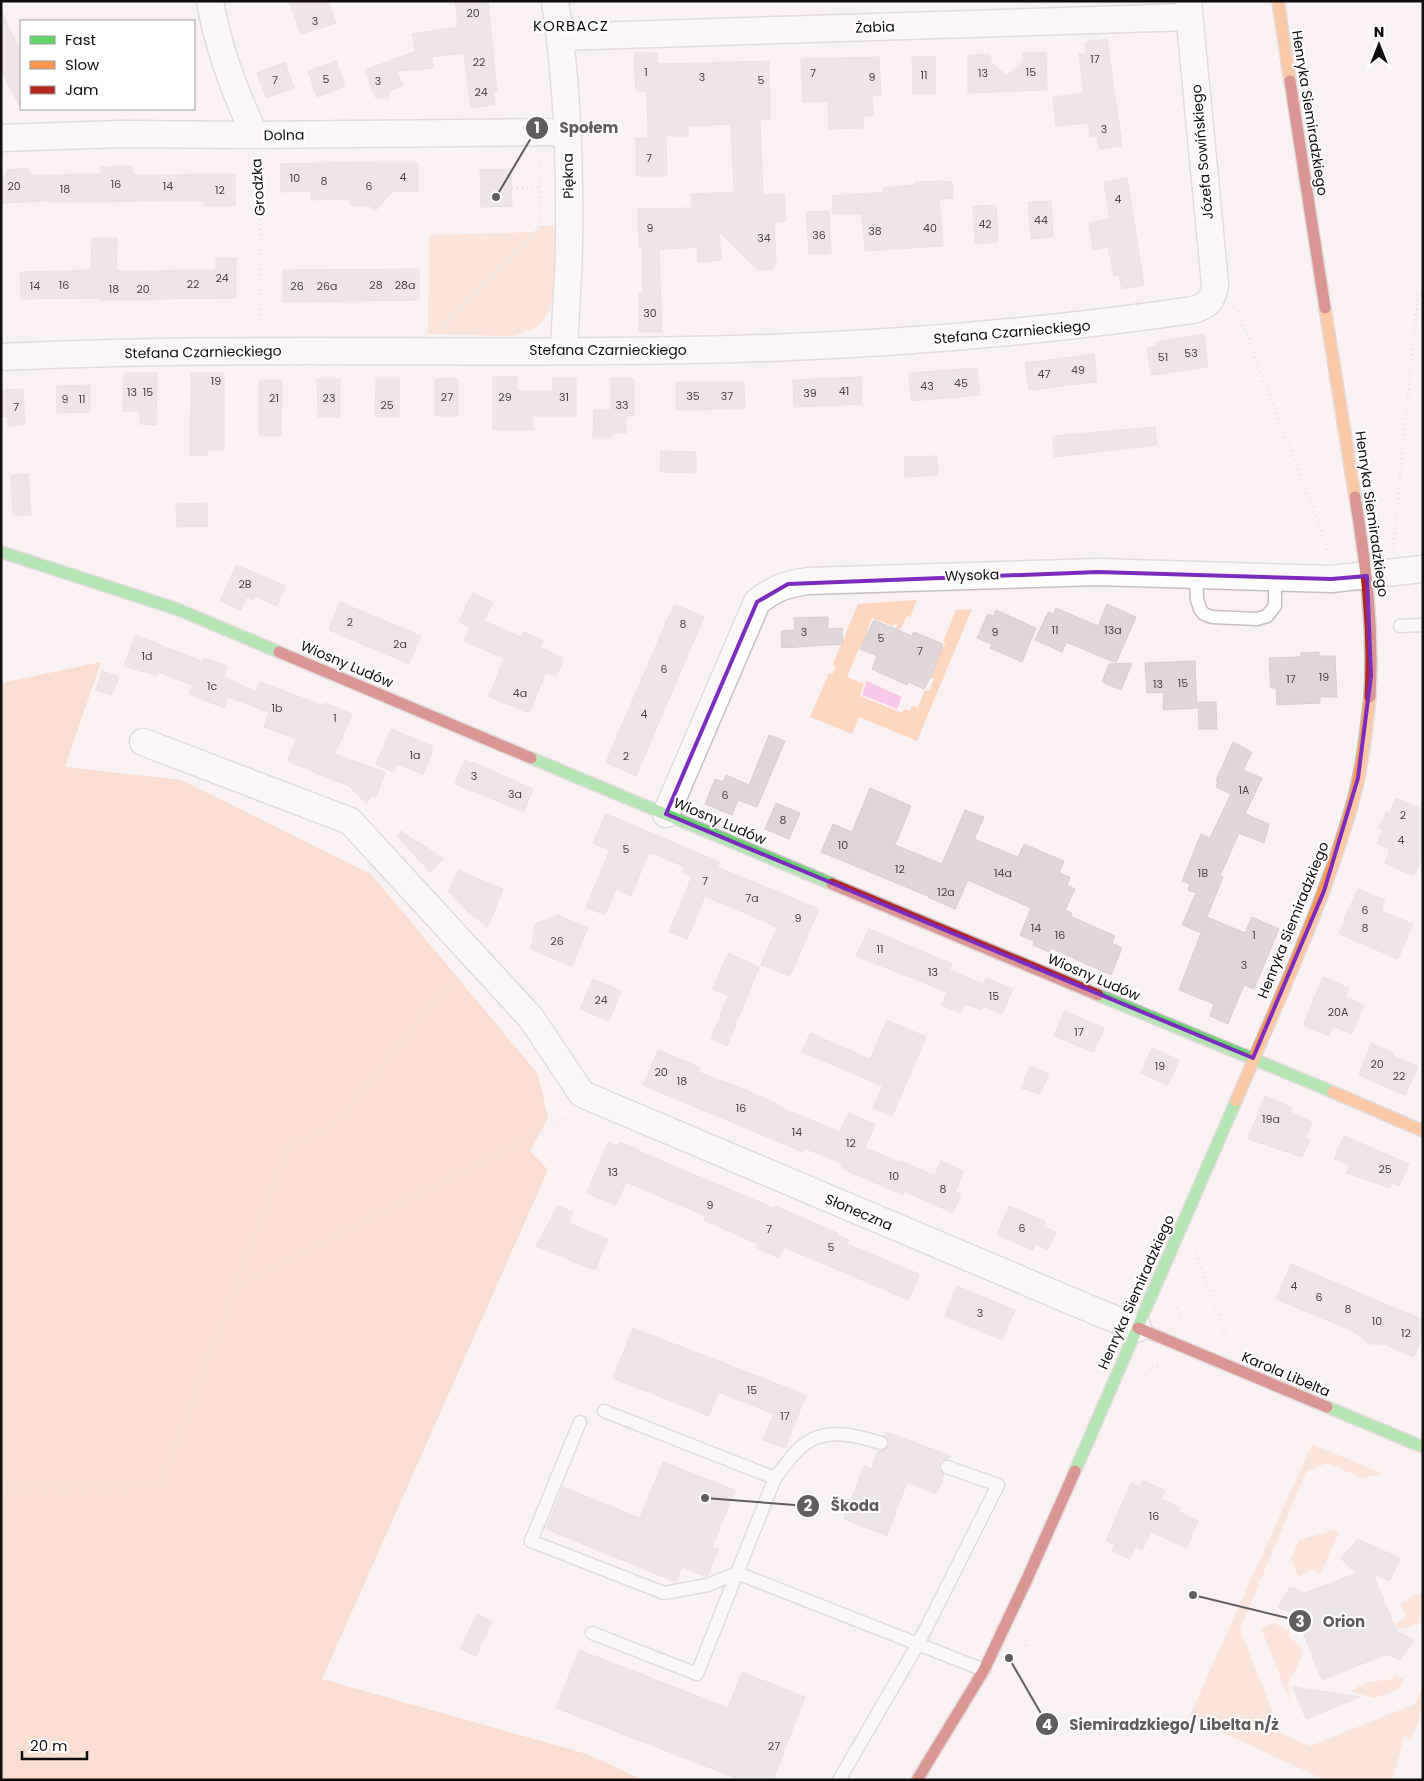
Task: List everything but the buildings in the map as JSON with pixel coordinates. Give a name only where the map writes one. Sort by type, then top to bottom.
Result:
[{"type":"main road","name":"Henryka Siemiradzkiego","points":[[917,1780],[984,1670],[1027,1579],[1138,1328],[1324,891],[1344,830],[1358,778],[1366,737],[1371,676],[1371,623],[1367,576],[1278,1]]},
{"type":"main road","name":"Wiosny Ludów","points":[[1,552],[177,609],[1205,1040],[1253,1058],[1423,1131]]},
{"type":"main road","name":"Karola Libelta","points":[[1138,1328],[1423,1448]]},
{"type":"street","points":[[210,1],[220,45],[243,110],[255,135]]},
{"type":"street","name":"Piękna","points":[[555,1],[560,37],[567,132],[569,242],[564,351]]},
{"type":"street","name":"Żabia","points":[[560,37],[1188,9]]},
{"type":"street","name":"Józefa Sowińskiego","points":[[1188,9],[1215,284],[1210,301]]},
{"type":"street","name":"Dolna","points":[[1,138],[121,134],[255,135],[567,132]]},
{"type":"street","name":"Stefana Czarnieckiego","points":[[1,357],[260,351],[564,351],[798,347],[980,336],[1100,323],[1193,310],[1206,306],[1210,301]]},
{"type":"street","name":"Wysoka","points":[[666,814],[757,602],[777,588],[788,584],[808,581],[1098,572],[1330,579],[1423,569]]},
{"type":"street","points":[[143,742],[350,821],[532,1018],[578,1105]]},
{"type":"street","name":"Słoneczna","points":[[578,1105],[1138,1328]]},
{"type":"lane","points":[[1196,574],[1197,599],[1200,609],[1204,614],[1212,617],[1263,618],[1272,612],[1274,606],[1275,577]]},
{"type":"lane","points":[[1400,626],[1423,625]]},
{"type":"lane","points":[[604,1411],[775,1478]]},
{"type":"lane","points":[[580,1422],[531,1541],[664,1593],[708,1585],[737,1573],[984,1670]]},
{"type":"lane","points":[[592,1633],[697,1674],[775,1478],[800,1448],[820,1437],[830,1434],[848,1434],[881,1443]]},
{"type":"lane","points":[[839,1780],[918,1644],[998,1485],[947,1467]]},
{"type":"path","points":[[436,351],[438,332],[534,234],[540,224],[539,133]]},
{"type":"path","name":"Grodzka","points":[[255,135],[261,234],[260,351]]},
{"type":"path","points":[[512,188],[540,188]]},
{"type":"path","points":[[1392,557],[1418,293],[1423,292]]},
{"type":"path","points":[[1210,301],[1225,300],[1237,309],[1330,555],[1330,561]]},
{"type":"path","points":[[1,1488],[160,1487],[289,1145],[333,1126],[473,956]]},
{"type":"path","points":[[236,1286],[578,1105]]},
{"type":"path","points":[[1195,1250],[1230,1347]]},
{"type":"highlighted area","points":[[1098,572],[1331,579],[1367,576],[1371,676],[1358,778],[1324,891],[1253,1058],[666,814],[757,602],[788,584]]},
{"type":"shaded area","points":[[541,226],[554,226],[553,296],[548,314],[543,321],[526,332],[513,336],[428,334],[429,235],[533,232]]},
{"type":"shaded area","points":[[917,600],[910,617],[907,616],[900,630],[896,629],[897,624],[894,623],[893,626],[872,618],[862,646],[860,646],[847,677],[864,684],[860,696],[902,713],[904,709],[910,711],[912,706],[918,708],[925,690],[929,691],[934,679],[929,677],[937,664],[935,663],[942,647],[944,647],[945,643],[943,642],[956,610],[972,609],[917,741],[859,717],[852,734],[810,717],[829,673],[833,674],[836,666],[833,664],[858,604]]},
{"type":"shaded area","points":[[101,662],[65,767],[181,780],[371,874],[538,1074],[548,1118],[530,1151],[548,1170],[322,1679],[587,1754],[643,1780],[1,1780],[1,683]]},
{"type":"shaded area","points":[[867,681],[902,697],[897,709],[862,695]]},
{"type":"shaded area","points":[[1312,1444],[1384,1474],[1362,1478],[1327,1463],[1306,1472],[1240,1629],[1281,1733],[1310,1746],[1415,1704],[1423,1687],[1423,1712],[1410,1740],[1405,1736],[1392,1780],[1325,1780],[1189,1717]]},
{"type":"shaded area","points":[[1334,1530],[1339,1532],[1321,1573],[1311,1570],[1298,1577],[1291,1559],[1299,1540]]},
{"type":"shaded area","points":[[1423,1592],[1423,1622],[1402,1629],[1396,1626],[1395,1623],[1406,1618],[1400,1603],[1409,1600],[1409,1597]]},
{"type":"shaded area","points":[[1276,1622],[1277,1625],[1289,1630],[1289,1637],[1302,1648],[1301,1660],[1288,1683],[1290,1702],[1261,1628]]},
{"type":"shaded area","points":[[1394,1675],[1404,1679],[1399,1689],[1375,1698],[1352,1692],[1366,1683],[1394,1679]]},
{"type":"traffic: fast","points":[[1,552],[177,609],[279,652]]},
{"type":"traffic: fast","points":[[531,758],[832,884]]},
{"type":"traffic: fast","points":[[1098,995],[1333,1092]]},
{"type":"traffic: fast","points":[[1075,1471],[1236,1101]]},
{"type":"traffic: fast","points":[[1327,1407],[1423,1447]]},
{"type":"traffic: slow","points":[[1278,1],[1290,81]]},
{"type":"traffic: slow","points":[[1325,308],[1355,497]]},
{"type":"traffic: slow","points":[[1236,1101],[1299,954],[1340,843],[1358,778],[1370,697]]},
{"type":"traffic: slow","points":[[1333,1092],[1423,1131]]},
{"type":"traffic: jam","points":[[1290,81],[1325,308]]},
{"type":"traffic: jam","points":[[1355,497],[1363,547],[1370,621],[1370,697]]},
{"type":"traffic: jam","points":[[279,652],[531,758]]},
{"type":"traffic: jam","points":[[832,884],[1098,995]]},
{"type":"traffic: jam","points":[[1138,1328],[1327,1407]]},
{"type":"traffic: jam","points":[[917,1780],[984,1670],[1075,1471]]},
{"type":"place","name":"Społem","points":[[496,197]]},
{"type":"place","name":"Škoda","points":[[705,1498]]},
{"type":"place","name":"Orion","points":[[1193,1595]]},
{"type":"place","name":"Siemiradzkiego/ Libelta n/ż","points":[[1009,1658]]},
{"type":"district","name":"KORBACZ","points":[[571,26]]}]
